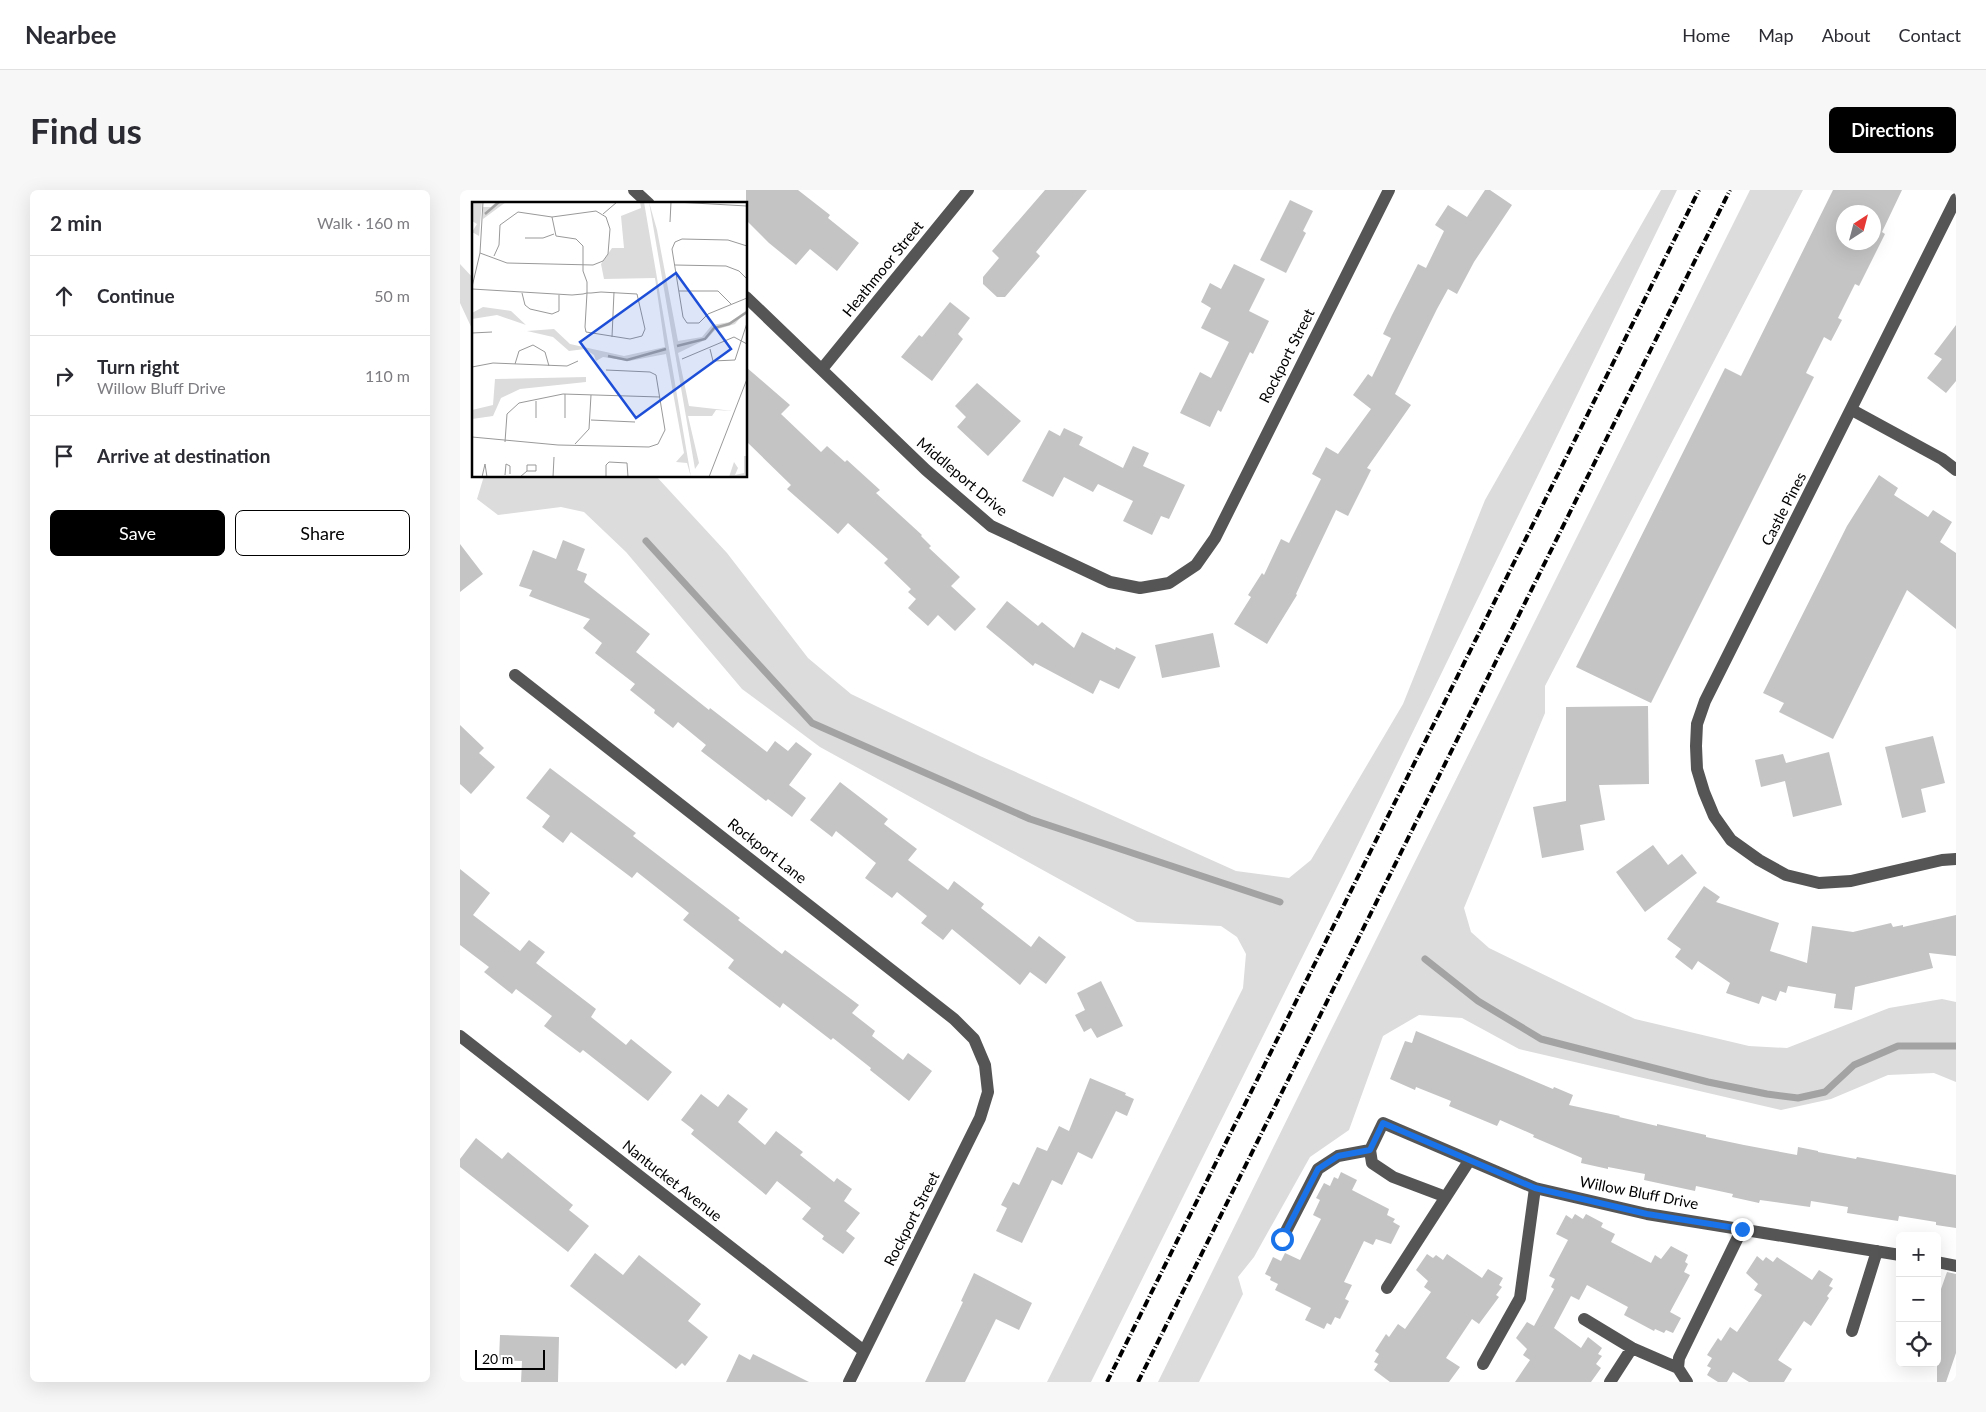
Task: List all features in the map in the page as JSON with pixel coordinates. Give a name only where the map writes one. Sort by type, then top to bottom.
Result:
[{"type":"street","points":[[634,190],[647,202]]},
{"type":"street","name":"Heathmoor Street","points":[[822,369],[968,190]]},
{"type":"street","name":"Rockport Street","points":[[1215,538],[1389,190]]},
{"type":"street","name":"Castle Pines","points":[[1956,199],[1705,701],[1697,724],[1696,746],[1697,769],[1714,816],[1731,840],[1759,860],[1786,875],[1819,884],[1851,881],[1956,859]]},
{"type":"street","name":"Middleport Drive","points":[[748,299],[926,470],[991,526],[1110,582],[1140,588],[1169,583],[1196,565],[1215,538]]},
{"type":"street","points":[[1852,410],[1942,459],[1956,470]]},
{"type":"street","name":"Rockport Lane","points":[[515,675],[954,1019],[974,1040],[985,1065]]},
{"type":"street","name":"Nantucket Avenue","points":[[460,1036],[864,1351]]},
{"type":"street","name":"Rockport Street","points":[[849,1382],[980,1118],[988,1092],[985,1065]]},
{"type":"street","name":"Willow Bluff Drive","points":[[1370,1150],[1383,1123],[1535,1188],[1647,1214],[1896,1254]]},
{"type":"street","points":[[1282,1239],[1318,1169],[1338,1156],[1370,1150],[1372,1163],[1393,1177],[1446,1197]]},
{"type":"street","points":[[1387,1288],[1469,1161]]},
{"type":"street","points":[[1483,1364],[1520,1298],[1535,1188]]},
{"type":"street","points":[[1678,1368],[1679,1358],[1742,1229]]},
{"type":"street","points":[[1852,1331],[1877,1251]]},
{"type":"street","points":[[1941,1263],[1956,1266]]},
{"type":"street","points":[[1584,1319],[1632,1348],[1678,1368],[1687,1382]]},
{"type":"street","points":[[1610,1382],[1632,1348]]},
{"type":"shaded area","points":[[1661,190],[1677,190],[1347,867],[1091,1382],[1047,1382],[1243,988],[1246,954],[1237,937],[1221,926],[1137,922],[820,747],[742,689],[626,552],[584,512],[561,507],[498,515],[477,499],[483,478],[658,478],[727,553],[808,658],[851,694],[980,756],[1236,871],[1289,878],[1311,860],[1403,704],[1485,500]]},
{"type":"shaded area","points":[[1750,190],[1803,190],[1545,686],[1545,713],[1464,908],[1471,932],[1489,948],[1635,1019],[1749,1046],[1787,1048],[1889,1008],[1942,999],[1956,1002],[1956,1082],[1934,1073],[1888,1075],[1831,1099],[1781,1110],[1519,1049],[1462,1018],[1419,1015],[1383,1036],[1349,1130],[1310,1157],[1254,1257],[1238,1277],[1243,1294],[1199,1382],[1158,1382],[1328,1036]]},
{"type":"shaded area","points":[[460,264],[472,277],[472,329],[460,303]]},
{"type":"building","points":[[746,190],[798,190],[830,215],[828,218],[859,243],[837,271],[810,249],[796,265],[769,243],[748,222],[748,202],[746,202]]},
{"type":"building","points":[[1045,190],[1087,190],[1036,252],[1040,256],[1005,297],[997,297],[983,284],[983,277],[999,258],[992,251]]},
{"type":"building","points":[[1485,190],[1490,190],[1512,205],[1474,262],[1457,294],[1448,289],[1395,394],[1411,405],[1367,468],[1371,470],[1348,516],[1336,510],[1297,595],[1267,644],[1234,624],[1251,597],[1248,595],[1262,573],[1264,575],[1281,539],[1289,543],[1321,479],[1312,474],[1326,447],[1338,454],[1371,409],[1353,395],[1368,374],[1372,377],[1391,338],[1383,334],[1392,315],[1418,264],[1426,268],[1444,231],[1435,225],[1448,205],[1467,217]]},
{"type":"building","points":[[1833,190],[1902,190],[1882,232],[1885,234],[1881,242],[1881,205],[1836,205],[1836,250],[1877,250],[1859,286],[1855,284],[1838,318],[1842,320],[1831,341],[1824,337],[1806,373],[1814,377],[1651,703],[1576,667],[1725,368],[1741,376]]},
{"type":"building","points":[[1290,200],[1313,211],[1303,231],[1306,233],[1286,273],[1260,260]]},
{"type":"building","points":[[1234,264],[1265,279],[1249,311],[1269,321],[1253,354],[1250,352],[1221,412],[1218,410],[1210,427],[1180,413],[1200,372],[1211,378],[1229,342],[1201,328],[1211,308],[1201,302],[1210,283],[1221,289]]},
{"type":"building","points":[[950,302],[970,318],[958,334],[963,339],[932,381],[901,357],[919,335],[922,337]]},
{"type":"building","points":[[1956,325],[1956,381],[1946,393],[1927,378],[1942,359],[1934,354]]},
{"type":"building","points":[[748,369],[790,405],[781,414],[821,452],[827,446],[845,462],[847,460],[880,490],[876,493],[922,535],[931,546],[929,548],[960,577],[951,586],[976,609],[955,631],[938,615],[928,626],[908,608],[916,599],[908,592],[911,589],[884,563],[888,559],[848,523],[838,534],[787,489],[791,485],[748,443]]},
{"type":"building","points":[[977,383],[1021,421],[988,456],[957,427],[966,417],[955,406]]},
{"type":"building","points":[[1064,428],[1083,437],[1079,445],[1123,468],[1133,446],[1149,453],[1143,466],[1185,485],[1169,519],[1161,516],[1152,535],[1123,521],[1133,501],[1098,484],[1093,492],[1064,477],[1053,497],[1022,481],[1049,430],[1060,436]]},
{"type":"building","points":[[1879,475],[1898,488],[1894,495],[1928,517],[1933,510],[1952,522],[1940,542],[1956,553],[1956,629],[1907,590],[1833,739],[1779,712],[1784,703],[1763,693],[1847,526]]},
{"type":"building","points":[[563,540],[585,549],[577,570],[587,574],[584,582],[650,634],[636,652],[709,710],[710,708],[767,752],[775,741],[788,751],[796,742],[812,754],[789,785],[806,798],[792,817],[768,799],[766,801],[701,751],[706,745],[678,722],[673,728],[654,713],[655,710],[630,690],[635,684],[595,653],[602,643],[583,628],[590,619],[529,596],[532,590],[519,586],[533,550],[556,559]]},
{"type":"building","points":[[460,544],[483,574],[460,592]]},
{"type":"building","points":[[1007,601],[1038,626],[1042,622],[1074,648],[1082,632],[1115,650],[1116,647],[1136,657],[1119,689],[1100,680],[1093,694],[1035,663],[1033,666],[986,627]]},
{"type":"building","points":[[1213,633],[1220,667],[1162,678],[1155,645]]},
{"type":"building","points":[[1648,706],[1649,784],[1599,785],[1605,820],[1580,825],[1584,850],[1542,858],[1533,807],[1566,801],[1566,707]]},
{"type":"building","points":[[460,725],[484,748],[479,753],[495,767],[471,794],[460,784]]},
{"type":"building","points":[[1933,736],[1945,783],[1921,789],[1926,812],[1902,818],[1885,747]]},
{"type":"building","points":[[1829,752],[1842,805],[1793,817],[1785,781],[1761,787],[1755,760],[1783,754],[1786,763]]},
{"type":"building","points":[[550,768],[636,833],[633,836],[740,918],[738,920],[782,954],[785,950],[859,1005],[852,1013],[875,1031],[872,1036],[903,1060],[908,1053],[932,1071],[909,1101],[833,1038],[831,1040],[783,1003],[780,1008],[728,968],[734,960],[683,920],[689,913],[637,872],[632,878],[571,832],[563,843],[542,827],[550,816],[526,798]]},
{"type":"building","points":[[840,782],[888,819],[884,824],[917,849],[908,860],[948,890],[954,881],[984,904],[981,908],[1031,947],[1039,936],[1066,957],[1046,984],[1030,972],[1020,985],[952,929],[943,940],[921,923],[927,916],[897,892],[892,898],[865,878],[876,863],[836,831],[832,837],[810,820]]},
{"type":"building","points":[[1653,845],[1668,865],[1682,854],[1697,873],[1645,912],[1616,872]]},
{"type":"building","points":[[460,869],[490,893],[473,915],[520,951],[529,940],[545,952],[536,963],[596,1009],[591,1017],[626,1045],[631,1039],[672,1072],[648,1101],[583,1050],[580,1053],[544,1026],[552,1016],[516,989],[512,994],[484,972],[489,967],[460,945]]},
{"type":"building","points":[[1704,886],[1720,897],[1716,902],[1779,923],[1770,951],[1807,963],[1812,926],[1853,932],[1891,923],[1893,927],[1903,925],[1903,927],[1956,915],[1956,956],[1929,953],[1933,968],[1855,987],[1852,1010],[1834,1008],[1836,994],[1788,986],[1786,993],[1780,991],[1776,1001],[1762,996],[1759,1004],[1726,993],[1730,983],[1698,961],[1692,970],[1675,957],[1681,949],[1667,939]]},
{"type":"building","points":[[1101,981],[1123,1026],[1097,1038],[1091,1028],[1084,1032],[1075,1015],[1085,1010],[1077,993]]},
{"type":"building","points":[[1416,1031],[1553,1089],[1554,1087],[1573,1095],[1569,1105],[1657,1126],[1657,1124],[1706,1135],[1706,1137],[1797,1155],[1798,1147],[1856,1159],[1857,1157],[1956,1175],[1956,1228],[1936,1225],[1936,1222],[1899,1216],[1898,1221],[1847,1213],[1848,1207],[1811,1201],[1810,1207],[1760,1200],[1759,1203],[1732,1197],[1733,1194],[1696,1186],[1695,1191],[1644,1180],[1645,1174],[1581,1163],[1582,1158],[1533,1137],[1534,1135],[1500,1120],[1497,1126],[1449,1106],[1451,1101],[1416,1087],[1415,1090],[1390,1079],[1405,1041],[1412,1043]]},
{"type":"building","points":[[1090,1078],[1126,1093],[1125,1095],[1134,1099],[1127,1116],[1116,1111],[1092,1159],[1078,1152],[1062,1185],[1052,1180],[1022,1243],[996,1231],[1007,1208],[1001,1205],[1013,1182],[1019,1185],[1037,1147],[1047,1151],[1059,1126],[1069,1131]]},
{"type":"building","points":[[701,1094],[718,1107],[728,1094],[748,1109],[738,1122],[765,1145],[776,1131],[803,1152],[800,1155],[834,1182],[837,1178],[852,1189],[844,1201],[860,1213],[846,1231],[855,1238],[843,1254],[822,1239],[824,1236],[802,1219],[811,1208],[777,1181],[766,1195],[691,1134],[694,1130],[681,1120]]},
{"type":"building","points":[[476,1138],[502,1159],[508,1152],[573,1205],[569,1210],[589,1226],[568,1252],[460,1167],[460,1159]]},
{"type":"building","points":[[1341,1172],[1357,1180],[1352,1190],[1389,1209],[1387,1215],[1395,1219],[1393,1222],[1400,1226],[1391,1244],[1376,1239],[1373,1245],[1364,1241],[1344,1282],[1352,1285],[1345,1299],[1349,1301],[1340,1319],[1335,1317],[1331,1325],[1327,1323],[1324,1329],[1305,1320],[1311,1308],[1275,1290],[1278,1284],[1270,1280],[1271,1277],[1265,1274],[1273,1257],[1281,1261],[1285,1253],[1300,1260],[1321,1219],[1313,1215],[1320,1200],[1316,1198],[1324,1183],[1330,1186],[1334,1177],[1338,1179]]},
{"type":"building","points":[[1575,1214],[1583,1219],[1586,1214],[1603,1223],[1601,1227],[1615,1234],[1611,1242],[1651,1263],[1655,1255],[1661,1259],[1671,1246],[1688,1255],[1685,1262],[1688,1264],[1684,1272],[1690,1275],[1670,1312],[1681,1318],[1673,1333],[1666,1330],[1664,1333],[1655,1329],[1654,1331],[1624,1315],[1628,1307],[1587,1285],[1579,1300],[1571,1296],[1554,1328],[1581,1348],[1588,1337],[1602,1348],[1598,1354],[1602,1356],[1596,1364],[1601,1368],[1591,1382],[1515,1382],[1530,1360],[1523,1355],[1527,1349],[1516,1338],[1527,1322],[1534,1326],[1554,1289],[1551,1287],[1555,1279],[1549,1276],[1568,1240],[1556,1234],[1566,1215],[1572,1219]]},
{"type":"building","points":[[595,1253],[623,1275],[639,1255],[701,1304],[688,1321],[708,1337],[685,1366],[682,1363],[676,1369],[570,1286]]},
{"type":"building","points":[[1427,1254],[1433,1258],[1436,1255],[1443,1260],[1447,1254],[1482,1278],[1488,1269],[1503,1278],[1499,1285],[1502,1287],[1496,1295],[1499,1297],[1479,1324],[1472,1319],[1446,1358],[1460,1367],[1449,1382],[1390,1382],[1374,1370],[1378,1364],[1374,1362],[1379,1354],[1375,1351],[1386,1334],[1389,1337],[1398,1324],[1405,1329],[1431,1292],[1424,1287],[1428,1281],[1416,1270]]},
{"type":"building","points":[[1757,1256],[1763,1261],[1766,1257],[1773,1262],[1777,1257],[1812,1280],[1819,1270],[1833,1279],[1829,1286],[1833,1288],[1827,1296],[1829,1298],[1811,1326],[1804,1321],[1778,1360],[1792,1369],[1784,1382],[1749,1382],[1733,1372],[1727,1382],[1718,1382],[1707,1375],[1711,1368],[1707,1366],[1712,1358],[1707,1355],[1718,1338],[1721,1341],[1730,1327],[1737,1332],[1762,1295],[1754,1290],[1758,1284],[1746,1273]]},
{"type":"building","points":[[1947,1272],[1956,1274],[1956,1353],[1946,1382],[1937,1382],[1937,1367],[1941,1367],[1941,1289]]},
{"type":"building","points":[[974,1273],[1032,1303],[1019,1330],[996,1319],[965,1382],[925,1382],[963,1302],[961,1301]]},
{"type":"building","points":[[500,1335],[559,1337],[558,1382],[521,1382],[522,1361],[499,1360]]},
{"type":"building","points":[[739,1354],[750,1360],[753,1354],[809,1382],[726,1382]]},
{"type":"waterway","points":[[646,541],[812,723],[1030,819],[1280,902]]},
{"type":"waterway","points":[[1425,959],[1478,1001],[1541,1039],[1708,1082],[1767,1094],[1798,1098],[1825,1092],[1854,1065],[1898,1046],[1956,1046]]},
{"type":"railway","points":[[1107,1382],[1699,190]]},
{"type":"railway","points":[[1138,1382],[1730,190]]},
{"type":"route","points":[[1282,1239],[1318,1169],[1338,1156],[1370,1150],[1383,1123],[1535,1188],[1647,1214],[1742,1229]]}]
